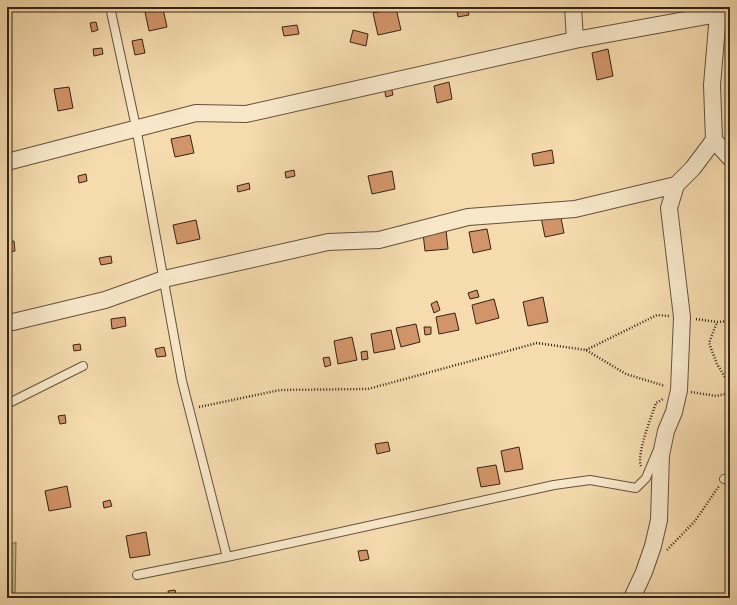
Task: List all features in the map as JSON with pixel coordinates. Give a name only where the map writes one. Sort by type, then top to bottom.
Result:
[{"type":"street","points":[[573,7],[575,40]]},
{"type":"street","points":[[7,162],[136,127],[196,113],[246,114],[575,40],[719,11],[712,84],[714,140],[693,168],[676,185],[669,208],[682,317],[679,390],[674,412],[666,431],[661,455],[659,520],[655,540],[644,572],[632,598]]},
{"type":"street","points":[[714,140],[730,158]]},
{"type":"street","points":[[7,322],[13,322],[105,300],[164,279],[328,242],[379,240],[468,217],[575,209],[676,185]]},
{"type":"lane","points":[[110,7],[136,127],[182,381],[227,557]]},
{"type":"lane","points":[[7,404],[83,366]]},
{"type":"lane","points":[[137,575],[227,557],[554,485],[590,480],[636,488],[646,478],[666,431]]},
{"type":"path","points":[[586,350],[657,315],[717,322],[730,321]]},
{"type":"path","points":[[717,322],[710,343],[717,364],[730,385]]},
{"type":"path","points":[[189,410],[280,390],[368,389],[537,343],[586,350],[626,374],[679,390],[716,396],[730,393]]},
{"type":"path","points":[[664,552],[695,521],[727,479]]},
{"type":"green space","points":[[16,542],[15,598],[7,598],[7,546]]},
{"type":"building","points":[[456,7],[467,7],[469,15],[458,17]]},
{"type":"building","points":[[396,8],[401,30],[378,35],[373,13]]},
{"type":"building","points":[[163,9],[167,27],[149,31],[145,12]]},
{"type":"building","points":[[96,22],[98,30],[92,32],[90,23]]},
{"type":"building","points":[[297,25],[299,34],[284,36],[282,27]]},
{"type":"building","points":[[353,30],[368,34],[366,46],[350,42]]},
{"type":"building","points":[[142,39],[145,53],[135,55],[132,41]]},
{"type":"building","points":[[102,48],[103,54],[94,56],[93,49]]},
{"type":"building","points":[[608,49],[613,76],[597,80],[592,53]]},
{"type":"building","points":[[449,82],[452,99],[437,103],[434,86]]},
{"type":"building","points":[[391,86],[393,95],[386,97],[384,88]]},
{"type":"building","points":[[69,87],[73,108],[58,111],[54,89]]},
{"type":"building","points":[[190,135],[194,153],[175,157],[171,139]]},
{"type":"building","points":[[552,150],[554,163],[534,166],[532,154]]},
{"type":"building","points":[[294,170],[295,176],[286,178],[285,172]]},
{"type":"building","points":[[392,171],[395,189],[372,194],[368,176]]},
{"type":"building","points":[[86,174],[87,181],[79,183],[78,176]]},
{"type":"building","points":[[249,183],[250,189],[238,192],[237,186]]},
{"type":"building","points":[[560,213],[564,233],[545,237],[541,217]]},
{"type":"building","points":[[196,220],[200,239],[177,244],[173,225]]},
{"type":"building","points":[[487,229],[491,249],[473,253],[469,232]]},
{"type":"building","points":[[446,230],[448,249],[425,251],[423,233]]},
{"type":"building","points":[[14,241],[15,251],[8,252],[7,242]]},
{"type":"building","points":[[111,256],[112,263],[101,265],[99,258]]},
{"type":"building","points":[[477,290],[479,297],[470,299],[468,293]]},
{"type":"building","points":[[543,297],[548,322],[528,326],[523,302]]},
{"type":"building","points":[[494,299],[499,318],[476,324],[472,305]]},
{"type":"building","points":[[437,301],[440,310],[434,313],[431,304]]},
{"type":"building","points":[[455,313],[459,330],[439,334],[436,317]]},
{"type":"building","points":[[125,317],[126,326],[112,329],[111,319]]},
{"type":"building","points":[[416,324],[420,342],[401,347],[396,328]]},
{"type":"building","points":[[424,327],[431,327],[431,334],[425,335]]},
{"type":"building","points":[[391,330],[395,349],[374,353],[371,334]]},
{"type":"building","points":[[352,337],[357,360],[338,364],[334,341]]},
{"type":"building","points":[[80,344],[81,350],[74,351],[73,345]]},
{"type":"building","points":[[164,347],[166,356],[157,357],[155,349]]},
{"type":"building","points":[[367,351],[368,359],[362,360],[361,352]]},
{"type":"building","points":[[329,357],[331,365],[325,367],[323,358]]},
{"type":"building","points":[[65,415],[66,423],[60,424],[58,416]]},
{"type":"building","points":[[388,442],[390,451],[377,454],[375,444]]},
{"type":"building","points":[[519,447],[523,469],[505,472],[501,451]]},
{"type":"building","points":[[496,465],[500,484],[481,487],[477,468]]},
{"type":"building","points":[[67,486],[71,507],[49,511],[45,491]]},
{"type":"building","points":[[110,500],[112,506],[104,508],[103,502]]},
{"type":"building","points":[[146,532],[150,555],[130,558],[126,536]]},
{"type":"building","points":[[367,550],[369,559],[360,561],[358,551]]},
{"type":"building","points":[[175,590],[177,598],[169,598],[168,591]]}]
